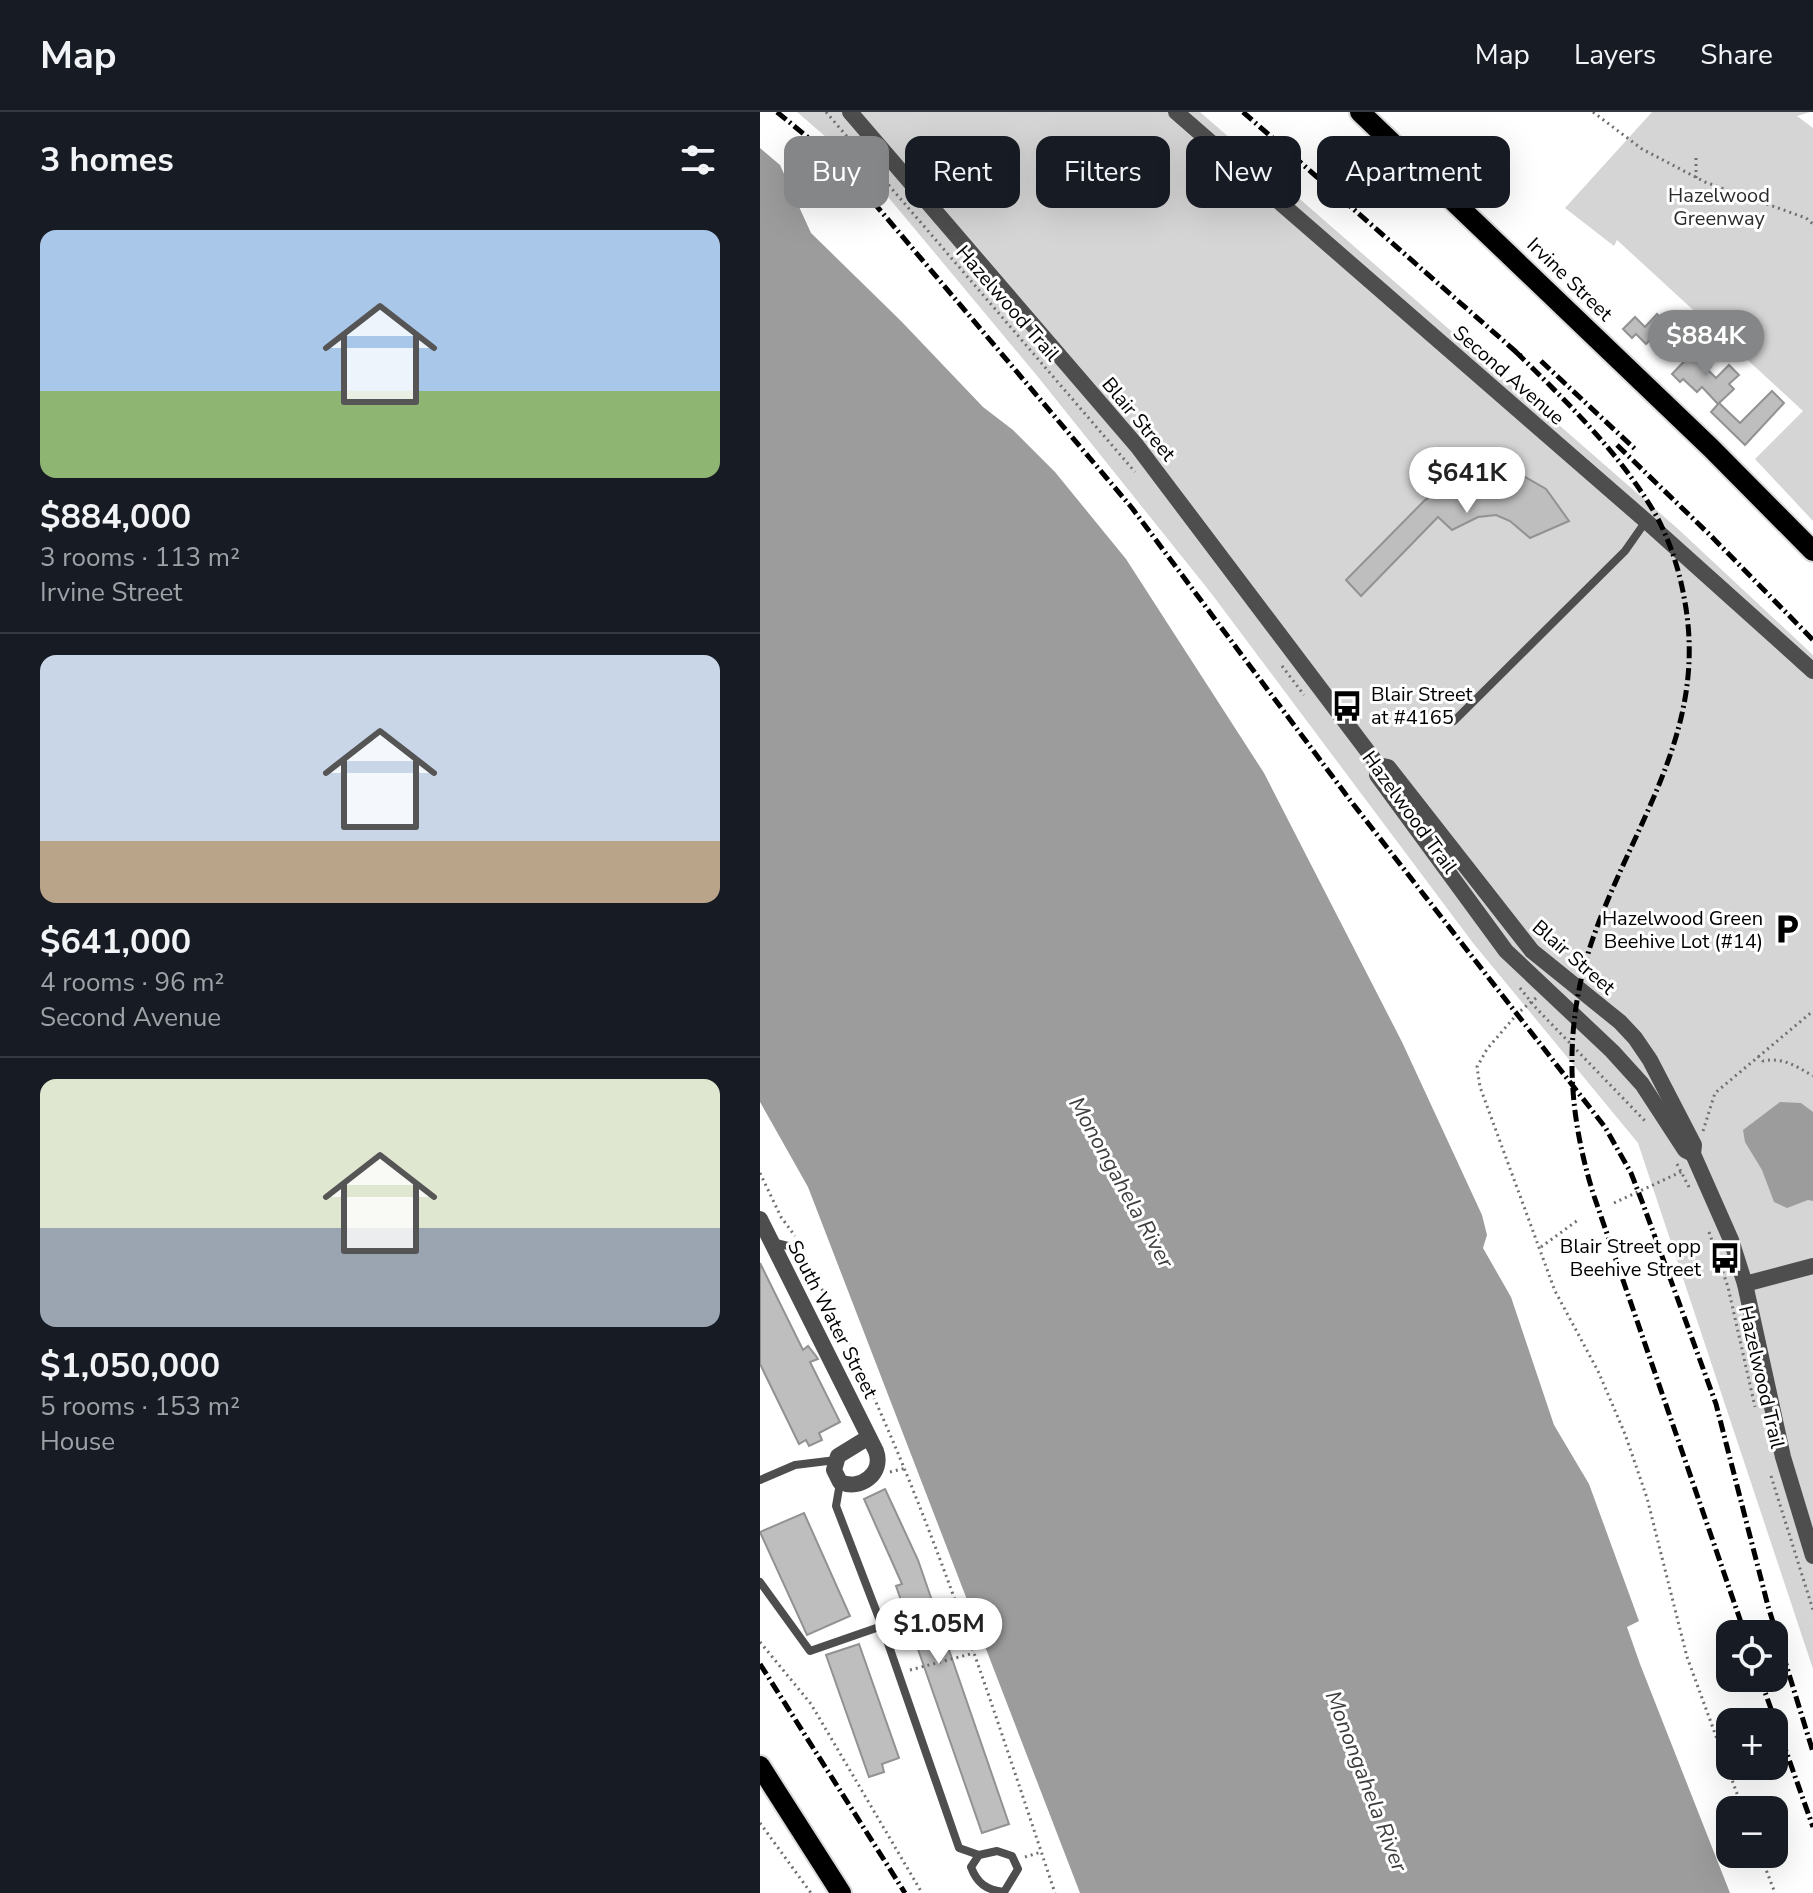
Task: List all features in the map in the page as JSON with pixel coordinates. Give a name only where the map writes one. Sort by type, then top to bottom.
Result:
[{"type":"main road","name":"Irvine Street","points":[[1360,112],[1711,448],[1813,551]]},
{"type":"main road","points":[[760,1766],[841,1893]]},
{"type":"street","name":"Blair Street","points":[[850,112],[1137,446],[1378,765],[1388,767],[1532,951],[1620,1022],[1650,1060],[1694,1145],[1731,1240],[1745,1284],[1783,1457],[1813,1556]]},
{"type":"street","name":"Second Avenue","points":[[1176,112],[1646,521],[1813,671]]},
{"type":"street","name":"Blair Street","points":[[1378,765],[1377,775],[1506,951],[1612,1051],[1642,1084],[1685,1150],[1697,1153]]},
{"type":"street","name":"South Water Street","points":[[760,1221],[878,1457],[877,1469],[872,1476],[861,1483],[846,1485],[840,1482]]},
{"type":"street","points":[[1745,1284],[1813,1266]]},
{"type":"street","points":[[840,1482],[834,1470],[836,1459],[844,1450],[869,1437]]},
{"type":"lane","points":[[1454,721],[1625,551],[1646,521]]},
{"type":"lane","points":[[771,1241],[800,1249]]},
{"type":"lane","points":[[760,1480],[795,1465],[836,1459]]},
{"type":"lane","points":[[840,1482],[836,1506],[882,1626],[959,1848],[979,1855],[997,1851],[1012,1856],[1018,1869],[1004,1892],[990,1890],[976,1879],[971,1867],[979,1855]]},
{"type":"lane","points":[[760,1582],[810,1651],[882,1626]]},
{"type":"path","name":"Hazelwood Trail","points":[[826,112],[1138,475]]},
{"type":"path","points":[[1593,112],[1642,149],[1696,178],[1806,218],[1813,224]]},
{"type":"path","points":[[1696,158],[1696,178]]},
{"type":"path","points":[[1276,658],[1312,704]]},
{"type":"path","points":[[1517,983],[1532,1003],[1653,1129]]},
{"type":"path","points":[[1543,989],[1502,1030],[1477,1067],[1480,1087],[1555,1291],[1598,1371],[1625,1434],[1647,1498],[1687,1657],[1738,1796]]},
{"type":"path","points":[[1614,1203],[1681,1172],[1697,1153],[1715,1093],[1813,1011]]},
{"type":"path","points":[[1758,1056],[1763,1061],[1776,1058],[1793,1064],[1813,1076]]},
{"type":"path","points":[[1674,1160],[1692,1193]]},
{"type":"path","points":[[760,1173],[862,1368],[899,1453],[974,1653],[1055,1893]]},
{"type":"path","points":[[1541,1247],[1578,1220]]},
{"type":"path","name":"Hazelwood Trail","points":[[1709,1233],[1728,1287],[1758,1420]]},
{"type":"path","name":"Hazelwood Trail","points":[[1769,1467],[1791,1547],[1813,1610]]},
{"type":"path","points":[[760,1642],[811,1704],[922,1893]]},
{"type":"path","points":[[898,1674],[974,1653]]},
{"type":"path","points":[[760,1823],[811,1893]]},
{"type":"path","points":[[1014,1860],[1041,1852]]},
{"type":"path","points":[[1765,1868],[1775,1893]]},
{"type":"green space","points":[[797,112],[1200,112],[1228,136],[1186,136],[1186,208],[1301,208],[1301,200],[1677,528],[1813,655],[1813,1669],[1638,1143],[1473,943],[1211,593],[889,198],[889,136],[825,136]]},
{"type":"green space","name":"Hazelwood Greenway","points":[[1652,112],[1810,112],[1797,116],[1813,128],[1813,521],[1755,459],[1803,411],[1617,240],[1614,246],[1565,208]]},
{"type":"water","name":"Monongahela River","points":[[760,148],[780,165],[784,174],[784,208],[800,208],[811,233],[983,407],[1013,430],[1055,472],[1126,559],[1264,773],[1402,1042],[1482,1215],[1487,1235],[1483,1248],[1511,1297],[1554,1425],[1589,1484],[1639,1621],[1627,1627],[1716,1857],[1716,1868],[1720,1868],[1730,1893],[1080,1893],[808,1187],[760,1102]]},
{"type":"water","points":[[1780,1102],[1801,1103],[1813,1112],[1813,1201],[1787,1208],[1774,1202],[1762,1170],[1745,1142],[1743,1130]]},
{"type":"building","points":[[1657,314],[1666,323],[1646,344],[1636,334],[1632,338],[1623,329],[1635,317],[1645,327]]},
{"type":"building","points":[[1694,351],[1716,378],[1729,365],[1739,375],[1729,384],[1734,389],[1718,404],[1702,387],[1697,392],[1672,374]]},
{"type":"building","points":[[1772,391],[1784,403],[1745,445],[1711,412],[1719,403],[1740,423]]},
{"type":"building","points":[[1485,469],[1518,473],[1546,489],[1569,521],[1530,538],[1510,521],[1496,515],[1478,517],[1452,530],[1438,517],[1361,596],[1346,580],[1424,501],[1450,480]]},
{"type":"building","points":[[760,1263],[803,1350],[808,1346],[818,1359],[810,1362],[840,1422],[819,1433],[822,1440],[809,1446],[806,1440],[799,1444],[760,1364]]},
{"type":"building","points":[[885,1489],[918,1560],[1009,1824],[982,1833],[896,1586],[902,1584],[864,1499]]},
{"type":"building","points":[[804,1513],[850,1616],[807,1635],[760,1532]]},
{"type":"building","points":[[859,1644],[899,1758],[882,1764],[884,1772],[869,1777],[826,1655]]},
{"type":"railway","points":[[777,112],[839,163],[858,184],[1132,508],[1350,800],[1605,1127],[1631,1173],[1716,1404],[1768,1606],[1813,1752]]},
{"type":"railway","points":[[1243,112],[1523,358]]},
{"type":"railway","points":[[1516,352],[1592,430],[1643,494],[1670,546],[1684,597],[1689,645],[1686,690],[1677,733],[1663,774],[1592,941],[1576,1005],[1572,1069],[1578,1132],[1594,1196],[1740,1620]]},
{"type":"railway","points":[[1541,361],[1635,449]]},
{"type":"railway","points":[[1617,445],[1813,640]]},
{"type":"railway","points":[[760,1664],[905,1893]]},
{"type":"railway","points":[[1765,1692],[1813,1827]]},
{"type":"place","name":"Blair Street at #4165","points":[[1347,706]]},
{"type":"place","name":"Hazelwood Green Beehive Lot (#14)","points":[[1787,929]]},
{"type":"place","name":"Blair Street opp Beehive Street","points":[[1725,1258]]}]
